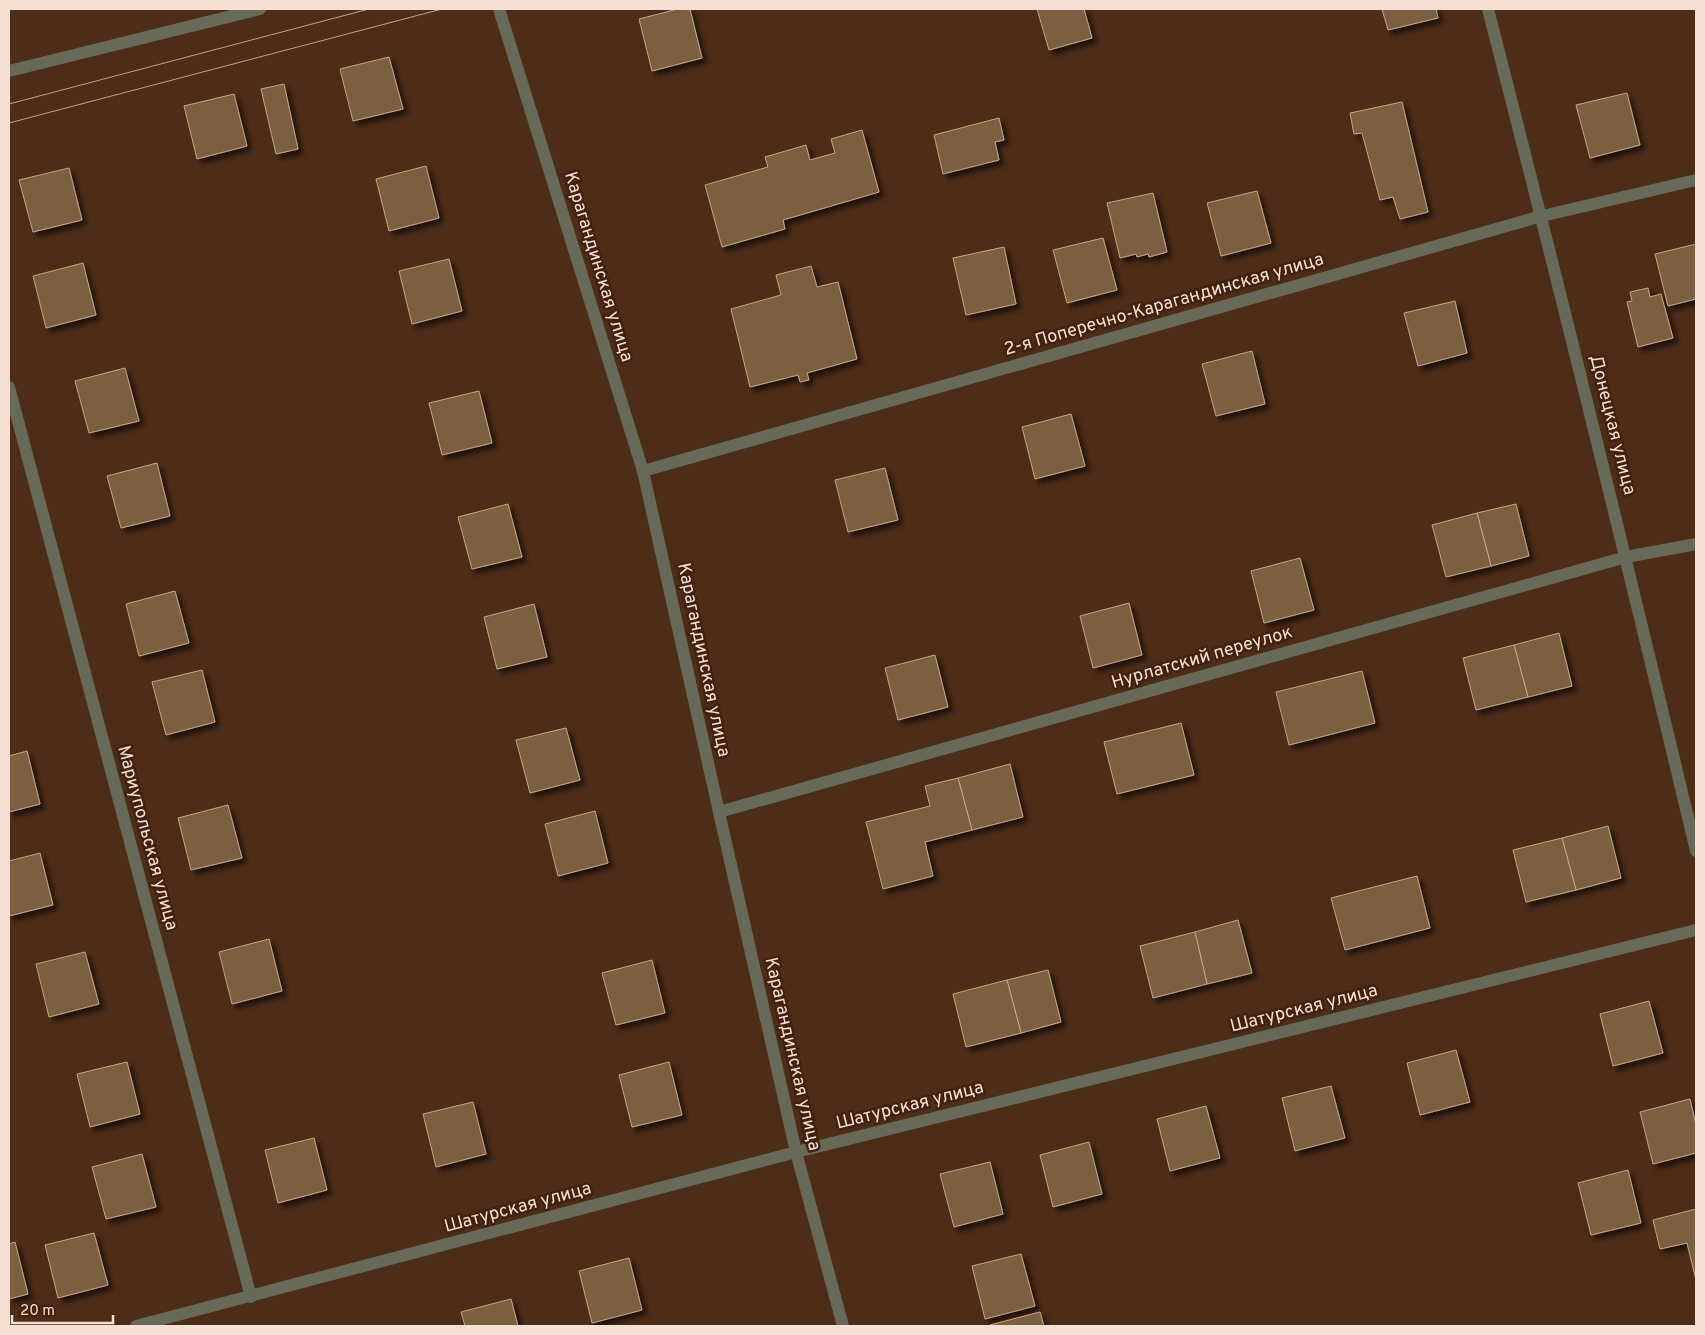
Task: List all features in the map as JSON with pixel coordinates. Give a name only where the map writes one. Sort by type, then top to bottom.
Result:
[{"type":"street","points":[[9,71],[260,9]]},
{"type":"street","name":"Карагандинская улица","points":[[499,9],[643,471],[718,812],[796,1152],[843,1326]]},
{"type":"street","name":"Донецкая улица","points":[[1488,9],[1542,216],[1696,851]]},
{"type":"street","name":"2-я Поперечно-Карагандинская улица","points":[[643,471],[1542,216],[1696,180]]},
{"type":"street","name":"Мариупольская улица","points":[[9,387],[251,1297]]},
{"type":"street","name":"Нурлатский переулок","points":[[718,812],[1626,557],[1696,544]]},
{"type":"street","name":"Шатурская улица","points":[[136,1326],[796,1152],[1696,930]]},
{"type":"building","points":[[678,9],[690,9],[702,58],[652,71],[639,19]]},
{"type":"building","points":[[1037,9],[1084,9],[1092,38],[1049,50]]},
{"type":"building","points":[[1382,9],[1436,9],[1438,18],[1388,30]]},
{"type":"building","points":[[389,57],[403,109],[353,121],[340,69]]},
{"type":"building","points":[[284,84],[298,149],[276,154],[261,89]]},
{"type":"building","points":[[1627,93],[1640,145],[1590,158],[1576,105]]},
{"type":"building","points":[[234,94],[247,146],[197,159],[184,106]]},
{"type":"building","points":[[1402,102],[1428,212],[1400,219],[1393,197],[1380,200],[1362,133],[1354,134],[1350,113]]},
{"type":"building","points":[[999,118],[1004,140],[995,142],[999,160],[943,174],[934,135]]},
{"type":"building","points":[[862,130],[879,192],[783,220],[785,229],[722,247],[705,185],[768,167],[765,157],[806,145],[810,160],[835,153],[831,139]]},
{"type":"building","points":[[426,166],[439,218],[389,231],[376,179]]},
{"type":"building","points":[[69,168],[82,220],[33,232],[19,180]]},
{"type":"building","points":[[1257,191],[1271,243],[1221,256],[1207,203]]},
{"type":"building","points":[[1153,193],[1167,252],[1149,257],[1148,254],[1137,257],[1136,254],[1120,258],[1107,203]]},
{"type":"building","points":[[1103,238],[1117,290],[1067,303],[1053,250]]},
{"type":"building","points":[[1696,244],[1696,299],[1668,306],[1655,254]]},
{"type":"building","points":[[1004,247],[1016,304],[966,315],[953,258]]},
{"type":"building","points":[[449,259],[462,311],[412,324],[399,271]]},
{"type":"building","points":[[83,263],[96,315],[46,328],[33,276]]},
{"type":"building","points":[[811,266],[817,287],[838,282],[857,359],[807,373],[809,380],[800,382],[798,375],[750,387],[731,309],[781,295],[776,275]]},
{"type":"building","points":[[1648,288],[1650,297],[1661,294],[1673,338],[1638,347],[1627,302],[1632,301],[1630,292]]},
{"type":"building","points":[[1455,301],[1467,353],[1418,366],[1404,313]]},
{"type":"building","points":[[1252,351],[1265,404],[1216,416],[1202,364]]},
{"type":"building","points":[[125,368],[139,421],[89,433],[75,381]]},
{"type":"building","points":[[479,391],[492,443],[442,455],[429,403]]},
{"type":"building","points":[[1071,414],[1085,466],[1035,479],[1022,427]]},
{"type":"building","points":[[157,463],[170,516],[121,528],[107,476]]},
{"type":"building","points":[[885,468],[898,520],[848,532],[835,480]]},
{"type":"building","points":[[508,504],[522,557],[472,569],[458,517]]},
{"type":"building","points":[[1516,504],[1529,556],[1491,566],[1477,513]]},
{"type":"building","points":[[1477,513],[1491,566],[1446,577],[1432,525]]},
{"type":"building","points":[[1300,558],[1314,610],[1264,623],[1251,571]]},
{"type":"building","points":[[175,591],[189,643],[139,656],[126,604]]},
{"type":"building","points":[[1129,603],[1142,655],[1093,668],[1080,616]]},
{"type":"building","points":[[534,604],[547,657],[497,669],[484,617]]},
{"type":"building","points":[[1559,633],[1572,686],[1528,697],[1514,645]]},
{"type":"building","points":[[1514,645],[1528,697],[1476,710],[1463,658]]},
{"type":"building","points":[[935,655],[948,707],[898,720],[885,668]]},
{"type":"building","points":[[202,670],[215,722],[166,735],[152,682]]},
{"type":"building","points":[[1362,671],[1375,723],[1289,745],[1276,692]]},
{"type":"building","points":[[1181,723],[1194,775],[1117,794],[1104,742]]},
{"type":"building","points":[[566,728],[580,780],[530,793],[516,740]]},
{"type":"building","points":[[27,751],[40,804],[9,812],[9,756]]},
{"type":"building","points":[[1010,764],[1023,817],[972,830],[958,778]]},
{"type":"building","points":[[958,778],[972,830],[925,842],[933,876],[883,889],[866,822],[930,806],[925,786]]},
{"type":"building","points":[[228,805],[242,858],[191,870],[178,818]]},
{"type":"building","points":[[595,811],[608,863],[558,876],[545,824]]},
{"type":"building","points":[[1608,826],[1621,878],[1576,890],[1562,838]]},
{"type":"building","points":[[1562,838],[1576,890],[1526,902],[1513,850]]},
{"type":"building","points":[[40,853],[53,905],[9,916],[9,861]]},
{"type":"building","points":[[1417,876],[1430,928],[1345,950],[1331,898]]},
{"type":"building","points":[[1238,920],[1252,973],[1207,984],[1195,932]]},
{"type":"building","points":[[1195,932],[1207,984],[1153,998],[1140,946]]},
{"type":"building","points":[[269,939],[282,991],[232,1004],[219,952]]},
{"type":"building","points":[[85,952],[99,1004],[49,1017],[36,964]]},
{"type":"building","points":[[652,960],[665,1013],[616,1025],[602,973]]},
{"type":"building","points":[[1048,970],[1061,1022],[1021,1033],[1007,980]]},
{"type":"building","points":[[1007,980],[1021,1033],[966,1047],[953,994]]},
{"type":"building","points":[[1649,1001],[1663,1053],[1613,1066],[1600,1014]]},
{"type":"building","points":[[1456,1050],[1470,1102],[1420,1115],[1407,1063]]},
{"type":"building","points":[[127,1062],[140,1114],[90,1127],[77,1074]]},
{"type":"building","points":[[669,1062],[682,1115],[632,1127],[619,1075]]},
{"type":"building","points":[[1331,1086],[1345,1138],[1295,1151],[1282,1098]]},
{"type":"building","points":[[1690,1099],[1696,1125],[1696,1153],[1653,1164],[1640,1112]]},
{"type":"building","points":[[473,1102],[486,1154],[436,1167],[423,1114]]},
{"type":"building","points":[[1206,1106],[1220,1158],[1170,1171],[1157,1119]]},
{"type":"building","points":[[314,1138],[327,1190],[278,1203],[265,1150]]},
{"type":"building","points":[[1089,1142],[1102,1194],[1053,1207],[1040,1155]]},
{"type":"building","points":[[142,1154],[156,1207],[106,1219],[92,1167]]},
{"type":"building","points":[[990,1162],[1003,1214],[954,1227],[940,1174]]},
{"type":"building","points":[[1628,1170],[1641,1223],[1591,1235],[1578,1183]]},
{"type":"building","points":[[1696,1209],[1696,1280],[1687,1243],[1660,1249],[1653,1220]]},
{"type":"building","points":[[94,1233],[108,1285],[58,1298],[45,1245]]},
{"type":"building","points":[[15,1242],[28,1294],[9,1299],[9,1244]]},
{"type":"building","points":[[1021,1254],[1035,1306],[985,1319],[972,1266]]},
{"type":"building","points":[[629,1258],[642,1310],[592,1323],[579,1271]]},
{"type":"building","points":[[511,1299],[518,1326],[465,1326],[461,1312]]},
{"type":"building","points":[[1040,1312],[1044,1326],[990,1325]]},
{"type":"tram line","points":[[9,104],[369,9]]},
{"type":"tram line","points":[[9,123],[442,9]]}]
